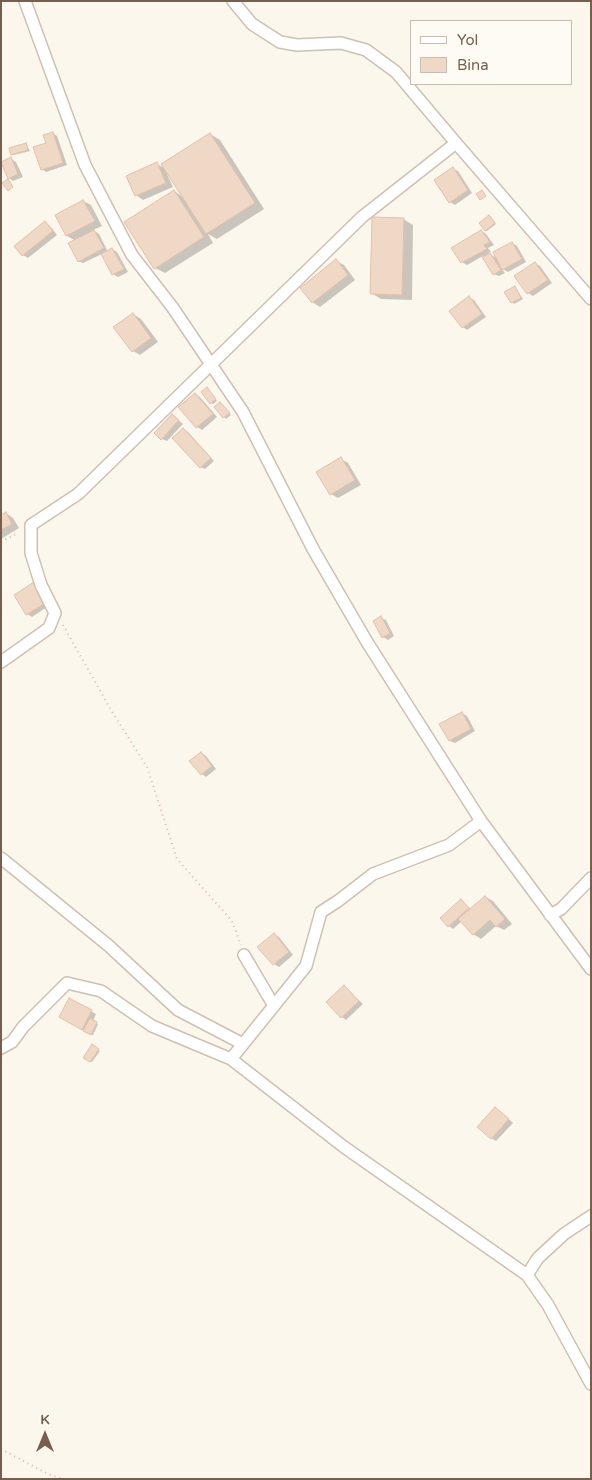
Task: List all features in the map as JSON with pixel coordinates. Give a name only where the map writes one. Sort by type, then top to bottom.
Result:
[{"type":"street","points":[[25,1],[84,166],[132,255],[173,308],[243,412],[313,549],[367,642],[482,821],[591,968]]},
{"type":"street","points":[[233,1],[252,24],[280,42],[297,45],[341,44],[366,50],[396,72],[591,299]]},
{"type":"street","points":[[1,662],[49,628],[55,613],[41,585],[31,553],[31,525],[78,494],[362,217],[456,144]]},
{"type":"street","points":[[231,1059],[306,966],[321,912],[373,874],[449,845],[482,821]]},
{"type":"street","points":[[1,858],[108,946],[178,1010],[243,1044]]},
{"type":"street","points":[[550,915],[561,909],[591,878]]},
{"type":"street","points":[[244,955],[274,1006]]},
{"type":"street","points":[[1,1048],[12,1042],[23,1027],[67,983],[101,991],[152,1026],[231,1059],[344,1147],[527,1275],[548,1305],[591,1384]]},
{"type":"street","points":[[527,1275],[544,1252],[564,1234],[591,1216]]},
{"type":"path","points":[[1,542],[31,525]]},
{"type":"path","points":[[55,613],[111,710],[147,767],[159,809],[177,859],[232,921],[244,955]]},
{"type":"path","points":[[1,1449],[48,1474],[63,1479]]},
{"type":"building","points":[[53,132],[63,163],[41,170],[33,147],[46,143],[43,135]]},
{"type":"building","points":[[210,133],[255,203],[206,234],[161,164]]},
{"type":"building","points":[[26,143],[28,150],[11,155],[9,148]]},
{"type":"building","points":[[11,157],[18,174],[8,179],[1,162]]},
{"type":"building","points":[[157,162],[166,183],[135,196],[126,176]]},
{"type":"building","points":[[453,167],[468,190],[449,203],[434,180]]},
{"type":"building","points":[[8,179],[13,187],[8,191],[2,183]]},
{"type":"building","points":[[174,190],[204,237],[154,269],[124,222]]},
{"type":"building","points":[[482,190],[486,196],[480,200],[476,194]]},
{"type":"building","points":[[83,200],[95,221],[66,236],[55,215]]},
{"type":"building","points":[[489,215],[495,223],[485,231],[479,223]]},
{"type":"building","points":[[372,217],[404,218],[402,295],[370,294]]},
{"type":"building","points":[[45,221],[53,231],[22,256],[14,246]]},
{"type":"building","points":[[94,230],[104,248],[78,262],[68,243]]},
{"type":"building","points":[[481,230],[490,242],[484,245],[487,249],[461,263],[451,248]]},
{"type":"building","points":[[512,242],[522,259],[502,270],[493,252]]},
{"type":"building","points":[[112,248],[124,269],[112,275],[101,254]]},
{"type":"building","points":[[490,253],[501,270],[493,275],[482,257]]},
{"type":"building","points":[[336,259],[348,275],[312,303],[300,288]]},
{"type":"building","points":[[535,262],[548,280],[527,294],[514,276]]},
{"type":"building","points":[[515,286],[521,298],[511,303],[504,292]]},
{"type":"building","points":[[469,296],[482,314],[462,328],[449,311]]},
{"type":"building","points":[[133,313],[151,338],[132,352],[113,327]]},
{"type":"building","points":[[207,387],[216,399],[210,404],[201,392]]},
{"type":"building","points":[[195,393],[213,414],[196,428],[178,407]]},
{"type":"building","points":[[220,402],[230,413],[223,418],[214,407]]},
{"type":"building","points":[[172,414],[179,420],[161,440],[154,433]]},
{"type":"building","points":[[183,428],[211,458],[200,468],[172,438]]},
{"type":"building","points":[[341,457],[355,480],[330,495],[316,472]]},
{"type":"building","points":[[6,512],[12,524],[1,530],[1,515]]},
{"type":"building","points":[[34,582],[47,602],[26,615],[14,595]]},
{"type":"building","points":[[381,616],[390,633],[382,638],[373,621]]},
{"type":"building","points":[[462,712],[471,729],[449,741],[439,724]]},
{"type":"building","points":[[201,752],[212,766],[201,775],[189,761]]},
{"type":"building","points":[[485,896],[505,919],[496,927],[490,920],[473,935],[458,919]]},
{"type":"building","points":[[461,899],[469,908],[448,927],[440,918]]},
{"type":"building","points":[[274,933],[289,952],[273,965],[257,947]]},
{"type":"building","points":[[344,985],[359,1001],[341,1018],[326,1002]]},
{"type":"building","points":[[69,998],[92,1010],[82,1030],[59,1017]]},
{"type":"building","points":[[90,1018],[97,1022],[91,1035],[83,1031]]},
{"type":"building","points":[[92,1044],[99,1049],[90,1062],[83,1058]]},
{"type":"building","points":[[495,1107],[509,1119],[491,1139],[477,1127]]}]
